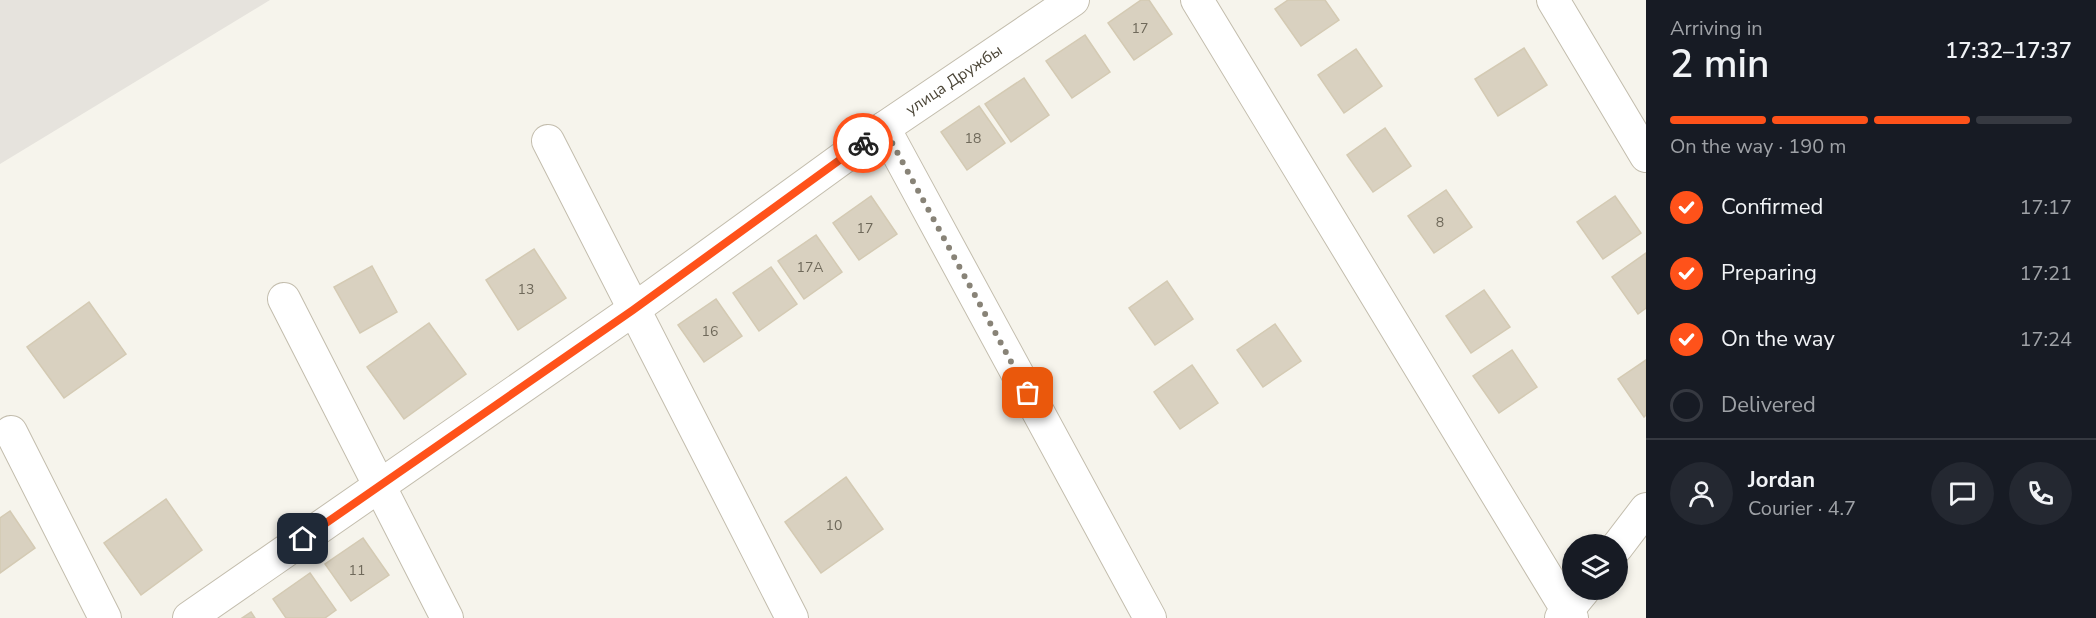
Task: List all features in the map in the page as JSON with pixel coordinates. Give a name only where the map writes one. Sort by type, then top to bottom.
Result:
[{"type":"street","name":"улица Дружбы","points":[[189,618],[633,310],[884,128],[1073,0]]},
{"type":"street","points":[[1197,0],[1571,610]]},
{"type":"street","points":[[1553,0],[1646,156]]},
{"type":"street","points":[[884,128],[1150,618]]},
{"type":"street","points":[[548,141],[792,618]]},
{"type":"street","points":[[284,299],[447,618]]},
{"type":"street","points":[[12,432],[105,618]]},
{"type":"street","points":[[1627,534],[1646,509]]},
{"type":"shaded area","points":[[0,0],[270,0],[0,164]]},
{"type":"building","points":[[1141,0],[1149,0],[1172,34],[1134,60],[1108,23]]},
{"type":"building","points":[[1288,0],[1325,0],[1339,20],[1301,46],[1275,9]]},
{"type":"building","points":[[1085,35],[1110,72],[1072,98],[1046,61]]},
{"type":"building","points":[[1524,48],[1547,85],[1498,116],[1475,79]]},
{"type":"building","points":[[1356,49],[1382,86],[1344,113],[1318,75]]},
{"type":"building","points":[[1024,78],[1049,115],[1011,142],[985,104]]},
{"type":"building","points":[[979,106],[1005,143],[967,170],[941,132]]},
{"type":"building","points":[[1385,128],[1411,166],[1373,192],[1347,155]]},
{"type":"building","points":[[1446,190],[1472,227],[1434,253],[1408,216]]},
{"type":"building","points":[[871,196],[897,234],[859,260],[833,223]]},
{"type":"building","points":[[1615,196],[1641,233],[1603,259],[1577,222]]},
{"type":"building","points":[[816,235],[842,272],[804,299],[778,261]]},
{"type":"building","points":[[534,249],[566,298],[518,330],[486,280]]},
{"type":"building","points":[[1646,253],[1646,308],[1638,314],[1612,277]]},
{"type":"building","points":[[372,266],[397,312],[360,333],[334,287]]},
{"type":"building","points":[[771,267],[797,304],[759,331],[733,293]]},
{"type":"building","points":[[1167,281],[1193,319],[1155,345],[1129,308]]},
{"type":"building","points":[[1484,290],[1510,327],[1471,353],[1446,316]]},
{"type":"building","points":[[716,299],[742,336],[704,362],[678,325]]},
{"type":"building","points":[[89,302],[126,354],[64,398],[27,347]]},
{"type":"building","points":[[429,323],[466,374],[404,419],[367,367]]},
{"type":"building","points":[[1275,324],[1301,361],[1263,387],[1237,350]]},
{"type":"building","points":[[1512,350],[1537,387],[1499,413],[1473,376]]},
{"type":"building","points":[[1646,360],[1646,415],[1644,417],[1618,379]]},
{"type":"building","points":[[1192,365],[1218,403],[1180,429],[1154,392]]},
{"type":"building","points":[[846,477],[883,529],[821,573],[785,522]]},
{"type":"building","points":[[166,499],[202,550],[141,595],[104,543]]},
{"type":"building","points":[[10,511],[35,548],[0,573],[0,518]]},
{"type":"building","points":[[363,538],[389,575],[351,601],[325,564]]},
{"type":"building","points":[[310,573],[336,610],[325,618],[286,618],[273,599]]},
{"type":"building","points":[[251,612],[255,618],[242,618]]},
{"type":"way so far","points":[[863,143],[884,128],[1028,393]]},
{"type":"route","points":[[303,539],[633,310],[863,143]]}]
